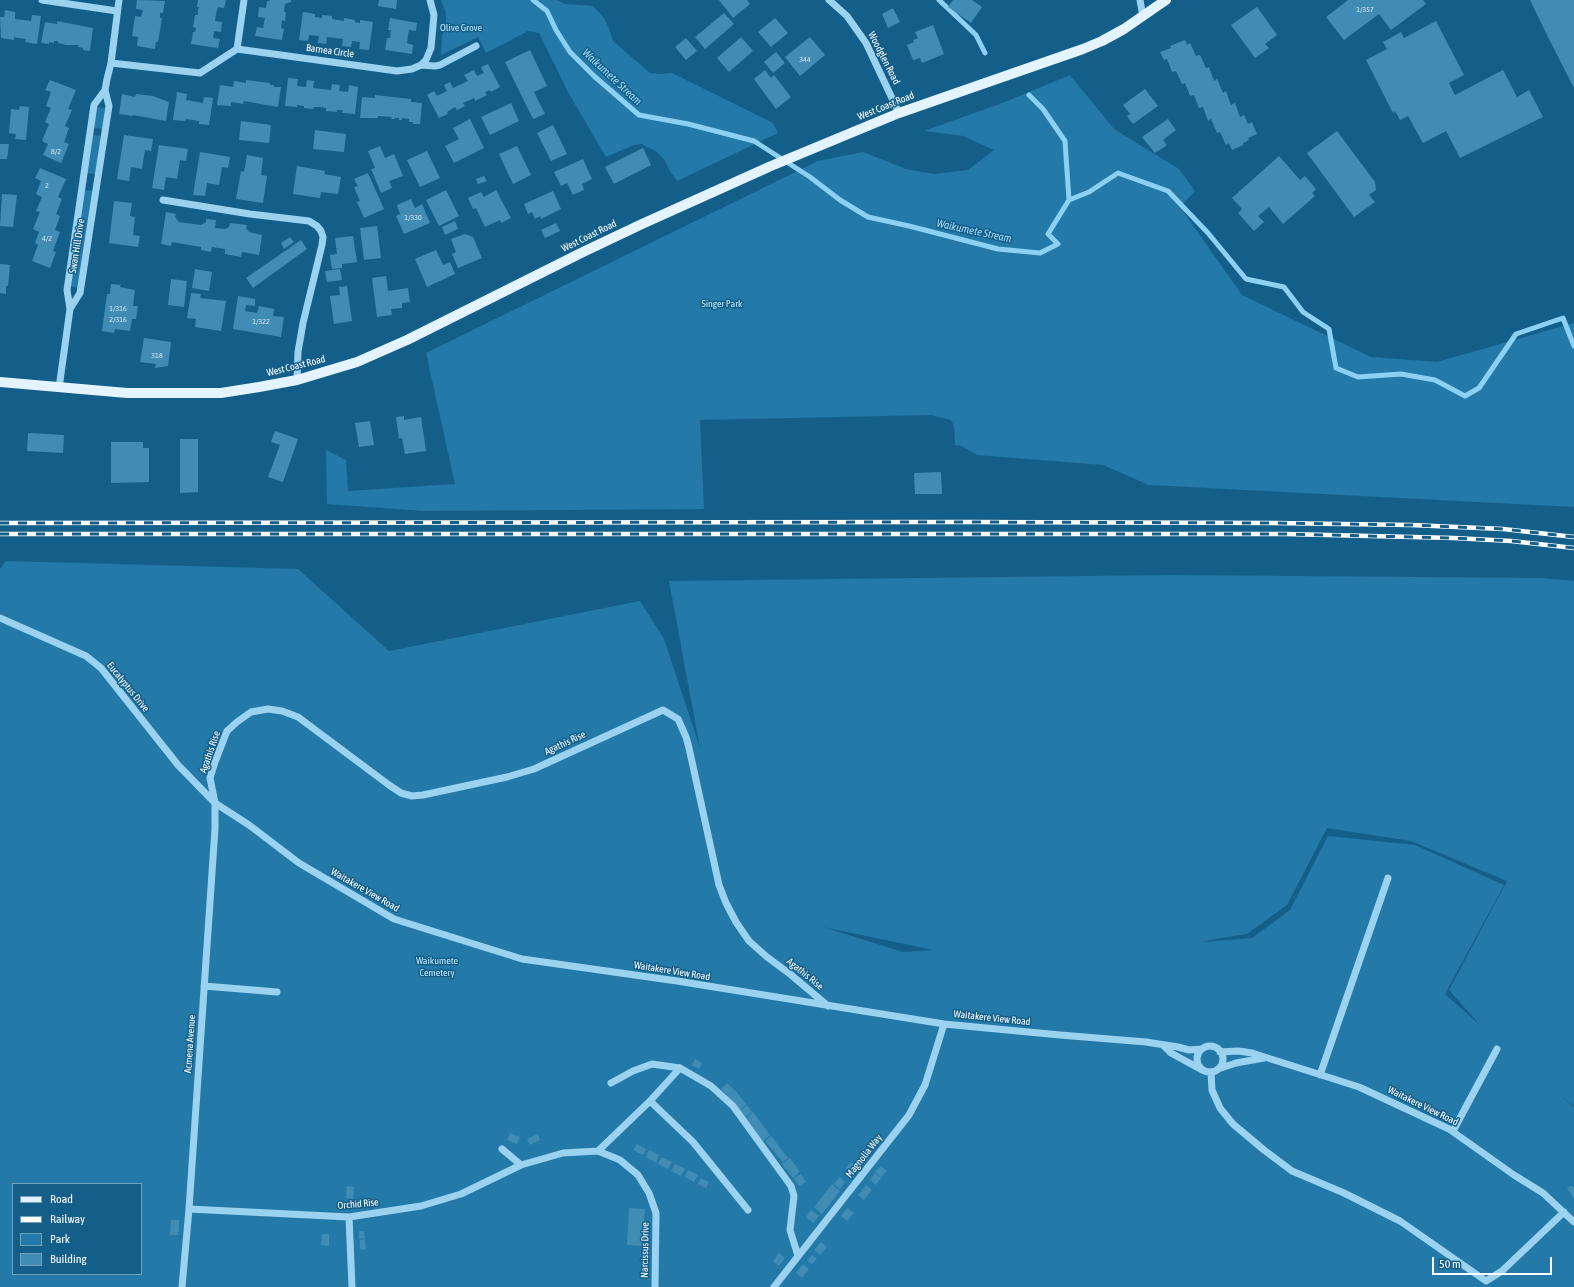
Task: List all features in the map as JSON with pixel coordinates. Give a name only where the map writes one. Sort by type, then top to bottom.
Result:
[{"type":"main road","name":"West Coast Road","points":[[0,382],[127,393],[221,393],[297,380],[357,362],[407,340],[583,252],[772,166],[899,112],[1083,49],[1124,29],[1166,0]]},
{"type":"street","points":[[42,0],[117,11]]},
{"type":"street","name":"Swan Hill Drive","points":[[59,388],[70,309],[67,290],[94,105],[105,90],[111,63],[119,0]]},
{"type":"street","points":[[111,63],[200,73],[237,49],[244,0]]},
{"type":"street","points":[[421,65],[426,60],[431,48],[434,15],[430,0]]},
{"type":"street","name":"Woodglen Road","points":[[829,0],[847,16],[866,43],[899,112]]},
{"type":"street","points":[[1140,0],[1143,17]]},
{"type":"street","name":"Barnea Circle","points":[[237,49],[397,71],[412,69],[421,65],[436,66],[476,46]]},
{"type":"street","name":"Swan Hill Drive","points":[[70,309],[80,293],[109,106],[105,90]]},
{"type":"street","points":[[83,181],[97,182]]},
{"type":"street","points":[[163,200],[250,214],[309,221],[317,226],[321,231],[323,237],[322,245],[303,323],[298,352],[297,380]]},
{"type":"street","name":"Eucalyptus Drive","points":[[0,618],[86,656],[101,668],[178,765],[215,803]]},
{"type":"street","name":"Agathis Rise","points":[[215,803],[210,778],[227,731],[251,712],[268,709],[282,711],[298,717],[395,789],[401,793],[412,796],[499,779],[534,769],[663,710],[678,719],[690,748],[719,885],[736,922],[749,941],[828,1006]]},
{"type":"street","name":"Acmena Avenue","points":[[182,1287],[212,885],[215,803]]},
{"type":"street","name":"Waitakere View Road","points":[[215,803],[249,825],[299,862],[394,919],[522,959],[677,981],[944,1024],[1146,1042],[1189,1050],[1202,1049],[1208,1046],[1215,1047],[1220,1052],[1238,1051],[1252,1053],[1359,1087],[1453,1131],[1514,1175],[1543,1193],[1574,1222]]},
{"type":"street","points":[[1320,1075],[1388,878]]},
{"type":"street","points":[[204,986],[277,992]]},
{"type":"street","name":"Magnolia Way","points":[[774,1287],[909,1115],[925,1085],[944,1024]]},
{"type":"street","points":[[1164,1045],[1171,1053],[1211,1071]]},
{"type":"street","points":[[1202,1049],[1198,1054],[1197,1060],[1199,1067],[1211,1071],[1236,1063],[1265,1058]]},
{"type":"street","points":[[1453,1131],[1497,1049]]},
{"type":"street","points":[[1211,1071],[1222,1065],[1223,1058],[1220,1052]]},
{"type":"street","points":[[611,1084],[633,1071],[652,1064],[680,1068],[711,1086],[733,1106],[791,1186],[794,1196],[790,1230],[798,1256]]},
{"type":"street","points":[[598,1151],[650,1101],[680,1068]]},
{"type":"street","points":[[1211,1071],[1212,1090],[1220,1108],[1233,1124],[1292,1171],[1344,1193],[1400,1221],[1486,1281],[1502,1271],[1564,1212]]},
{"type":"street","points":[[650,1101],[693,1142],[748,1210]]},
{"type":"street","points":[[502,1149],[521,1165]]},
{"type":"street","name":"Narcissus Drive","points":[[521,1165],[563,1153],[598,1151],[620,1160],[638,1175],[649,1193],[656,1213],[655,1287]]},
{"type":"street","name":"Orchid Rise","points":[[189,1209],[349,1217],[421,1206],[461,1194],[521,1165]]},
{"type":"street","points":[[349,1217],[352,1287]]},
{"type":"green space","name":"Olive Grove","points":[[441,0],[557,0],[565,4],[593,6],[604,18],[613,41],[650,73],[672,73],[773,123],[778,133],[677,181],[664,159],[657,152],[642,144],[634,145],[606,157],[569,94],[539,33],[528,31],[486,53],[478,37],[441,55],[442,37],[446,24],[446,13]]},
{"type":"green space","name":"Singer Park","points":[[1070,75],[1114,129],[1179,169],[1195,191],[1180,207],[1242,295],[1371,357],[1437,362],[1574,323],[1574,507],[1149,485],[1103,465],[977,455],[962,446],[955,445],[954,426],[951,420],[931,415],[700,420],[704,509],[424,511],[327,504],[326,450],[346,460],[348,491],[455,484],[426,353],[818,161],[863,152],[906,169],[934,174],[968,170],[994,150],[963,136],[924,131],[1005,102]]},
{"type":"green space","points":[[97,107],[105,108],[102,129],[94,128]]},
{"type":"green space","points":[[93,135],[101,136],[95,174],[87,173]]},
{"type":"green space","points":[[84,190],[93,191],[79,288],[70,286]]},
{"type":"green space","name":"Waikumete Cemetery","points":[[6,561],[298,569],[389,651],[640,601],[664,639],[700,748],[669,581],[1171,575],[1542,578],[1574,581],[1574,1106],[1560,1095],[1574,1107],[1574,1287],[0,1287],[0,569]],"holes":[[[1327,828],[1411,841],[1507,881],[1449,990],[1481,1026],[1445,994],[1504,885],[1415,845],[1328,836],[1290,910],[1252,938],[1203,942],[1247,934],[1287,905]],[[823,927],[934,950],[903,952]]]},
{"type":"building","points":[[137,0],[165,1],[163,13],[160,13],[160,18],[162,18],[158,42],[156,42],[155,49],[137,46],[138,37],[132,36],[135,16],[141,17],[143,10],[136,9]]},
{"type":"building","points":[[198,0],[226,0],[224,8],[218,7],[216,14],[215,21],[222,22],[221,32],[214,31],[213,38],[220,39],[218,48],[191,44],[193,32],[195,32],[196,28],[193,27],[195,15],[198,15]]},
{"type":"building","points":[[291,0],[291,2],[285,4],[285,21],[282,20],[281,28],[284,29],[282,40],[255,36],[257,27],[263,28],[265,18],[258,17],[259,7],[266,8],[267,1]]},
{"type":"building","points":[[379,0],[397,0],[396,9],[378,6]]},
{"type":"building","points":[[719,0],[747,0],[750,4],[733,18]]},
{"type":"building","points":[[953,0],[972,0],[982,7],[971,23],[948,7]]},
{"type":"building","points":[[1348,0],[1423,0],[1426,4],[1391,30],[1379,14],[1344,40],[1326,17]]},
{"type":"building","points":[[1530,0],[1574,0],[1574,88],[1548,37]]},
{"type":"building","points":[[1257,7],[1277,35],[1265,44],[1269,48],[1255,58],[1231,25]]},
{"type":"building","points":[[893,8],[900,22],[888,28],[882,14]]},
{"type":"building","points":[[5,10],[15,12],[15,19],[31,21],[32,15],[41,16],[37,44],[25,42],[26,39],[14,37],[14,40],[1,38],[0,17],[4,17]]},
{"type":"building","points":[[303,12],[315,14],[315,17],[322,18],[322,15],[332,16],[332,19],[344,21],[344,18],[355,20],[355,22],[360,23],[360,20],[373,22],[369,50],[359,49],[360,42],[352,41],[351,47],[342,46],[343,39],[327,37],[326,44],[318,43],[319,36],[309,35],[308,41],[299,40]]},
{"type":"building","points":[[724,13],[734,24],[705,49],[695,37]]},
{"type":"building","points":[[390,18],[417,23],[416,31],[409,30],[408,35],[407,43],[413,45],[412,54],[385,50],[387,38],[390,38],[391,30],[388,30]]},
{"type":"building","points":[[775,18],[788,33],[771,47],[758,32]]},
{"type":"building","points":[[57,21],[93,28],[90,51],[83,50],[83,48],[78,47],[78,45],[66,45],[58,43],[58,41],[54,41],[54,43],[49,42],[49,44],[41,43],[45,22],[57,24]]},
{"type":"building","points":[[1436,21],[1464,75],[1449,83],[1455,95],[1503,70],[1517,97],[1529,90],[1543,117],[1460,158],[1446,131],[1423,143],[1408,116],[1400,120],[1395,111],[1393,113],[1366,60],[1387,49],[1383,42],[1401,32],[1404,38]]},
{"type":"building","points":[[933,25],[944,54],[922,63],[920,58],[913,60],[907,45],[914,42],[913,40],[918,38],[915,32]]},
{"type":"building","points":[[741,37],[753,51],[729,72],[717,58]]},
{"type":"building","points":[[810,37],[825,55],[800,76],[785,57]]},
{"type":"building","points":[[686,38],[697,51],[686,60],[675,47]]},
{"type":"building","points":[[1185,40],[1187,45],[1190,43],[1196,56],[1200,55],[1206,68],[1209,67],[1214,81],[1217,79],[1223,93],[1226,91],[1231,105],[1235,103],[1240,117],[1244,115],[1248,124],[1252,122],[1257,134],[1248,138],[1249,140],[1243,143],[1243,145],[1232,150],[1229,143],[1226,145],[1220,132],[1217,133],[1211,119],[1208,121],[1203,107],[1199,108],[1194,95],[1190,96],[1185,83],[1182,84],[1176,71],[1172,72],[1167,59],[1164,60],[1160,52]]},
{"type":"building","points":[[530,50],[547,86],[534,92],[545,114],[533,119],[505,62]]},
{"type":"building","points":[[776,52],[785,63],[773,73],[764,62]]},
{"type":"building","points":[[488,64],[500,87],[491,92],[490,90],[485,92],[487,95],[475,101],[474,98],[463,103],[465,106],[457,110],[455,107],[447,112],[448,114],[439,118],[427,95],[434,91],[437,96],[447,91],[444,85],[450,82],[453,88],[468,81],[464,75],[474,70],[477,76],[484,73],[481,67]]},
{"type":"building","points":[[765,70],[771,78],[774,75],[791,97],[776,109],[754,79]]},
{"type":"building","points":[[288,78],[298,79],[297,86],[306,87],[307,80],[314,81],[313,88],[331,90],[332,84],[340,85],[339,91],[348,92],[349,85],[358,87],[355,114],[342,113],[343,110],[337,110],[337,112],[326,111],[326,108],[320,107],[314,107],[313,109],[304,108],[304,106],[297,105],[297,107],[285,106]]},
{"type":"building","points":[[50,80],[76,90],[68,109],[72,110],[65,126],[69,128],[64,142],[69,144],[61,163],[43,155],[48,144],[42,141],[49,124],[45,122],[51,108],[46,106],[51,92],[45,90]]},
{"type":"building","points":[[246,80],[270,83],[270,85],[274,85],[274,87],[281,87],[278,107],[244,101],[243,104],[231,102],[231,106],[217,105],[220,85],[233,87],[234,81],[246,83]]},
{"type":"building","points":[[1145,89],[1158,106],[1133,124],[1127,116],[1130,114],[1123,105]]},
{"type":"building","points":[[177,92],[187,94],[186,100],[203,103],[204,97],[213,98],[209,125],[199,124],[199,121],[186,119],[185,121],[173,120]]},
{"type":"building","points":[[122,94],[135,97],[136,94],[153,96],[169,102],[166,121],[119,114]]},
{"type":"building","points":[[375,95],[411,99],[411,102],[422,103],[420,124],[413,124],[413,122],[409,122],[409,119],[391,119],[392,117],[378,116],[378,118],[360,118],[362,97],[375,98]]},
{"type":"building","points":[[511,103],[519,121],[490,135],[481,117]]},
{"type":"building","points":[[20,106],[29,107],[26,140],[15,139],[16,134],[9,133],[11,109],[19,110]]},
{"type":"building","points":[[470,119],[484,148],[454,163],[445,146],[459,139],[453,128]]},
{"type":"building","points":[[1168,119],[1176,130],[1163,140],[1167,145],[1155,153],[1142,137]]},
{"type":"building","points":[[241,121],[271,125],[269,143],[239,140]]},
{"type":"building","points":[[553,125],[567,154],[551,161],[537,133]]},
{"type":"building","points":[[315,130],[346,134],[344,152],[313,149]]},
{"type":"building","points":[[1337,131],[1375,182],[1376,190],[1369,195],[1375,202],[1354,217],[1307,153]]},
{"type":"building","points":[[124,135],[153,139],[151,151],[145,150],[142,169],[131,167],[129,181],[117,179]]},
{"type":"building","points":[[0,144],[9,144],[7,159],[0,159]]},
{"type":"building","points":[[159,145],[188,149],[186,161],[180,160],[177,179],[166,177],[164,190],[152,188]]},
{"type":"building","points":[[380,146],[385,158],[394,154],[403,176],[389,181],[392,188],[381,193],[371,169],[375,168],[368,151]]},
{"type":"building","points":[[517,146],[531,175],[513,184],[499,154]]},
{"type":"building","points":[[643,148],[651,165],[614,184],[605,167]]},
{"type":"building","points":[[427,151],[440,178],[420,187],[407,160]]},
{"type":"building","points":[[200,152],[230,157],[228,168],[222,167],[219,185],[207,183],[205,196],[193,195]]},
{"type":"building","points":[[247,155],[263,158],[261,175],[267,176],[263,203],[236,199],[241,171],[244,172]]},
{"type":"building","points":[[1279,156],[1300,180],[1305,176],[1316,189],[1312,193],[1315,196],[1283,224],[1269,207],[1258,216],[1264,222],[1254,231],[1238,213],[1242,209],[1232,198]]},
{"type":"building","points":[[583,159],[592,179],[582,184],[584,190],[573,195],[567,183],[561,186],[554,172]]},
{"type":"building","points":[[297,166],[325,171],[324,174],[341,177],[338,194],[321,192],[320,198],[293,194]]},
{"type":"building","points":[[40,168],[66,179],[58,197],[62,199],[56,214],[60,216],[55,230],[60,232],[53,251],[56,252],[50,268],[32,261],[38,245],[35,243],[39,232],[33,229],[40,212],[36,211],[42,197],[36,194],[41,181],[35,178]]},
{"type":"building","points":[[368,173],[384,209],[364,218],[357,202],[360,201],[354,187],[358,186],[354,179]]},
{"type":"building","points":[[484,176],[487,181],[478,184],[476,179]]},
{"type":"building","points":[[446,190],[459,216],[439,226],[426,200]]},
{"type":"building","points":[[496,190],[511,218],[501,223],[500,220],[485,227],[476,208],[473,209],[468,198],[481,192],[484,197]]},
{"type":"building","points":[[553,191],[561,209],[541,219],[540,216],[535,219],[532,212],[528,214],[524,204]]},
{"type":"building","points":[[2,194],[17,195],[13,227],[0,226]]},
{"type":"building","points":[[411,199],[415,208],[422,204],[430,223],[404,234],[396,216],[400,214],[397,205]]},
{"type":"building","points":[[114,201],[132,203],[130,216],[135,217],[133,235],[140,236],[138,247],[109,243]]},
{"type":"building","points":[[166,212],[176,214],[175,217],[179,222],[201,225],[206,222],[206,219],[216,220],[215,228],[225,229],[229,227],[230,223],[247,225],[246,228],[249,232],[262,235],[259,255],[242,252],[241,257],[225,254],[225,249],[212,247],[211,252],[201,250],[201,247],[172,242],[171,246],[161,244]]},
{"type":"building","points":[[455,221],[458,229],[445,235],[442,227]]},
{"type":"building","points":[[556,223],[560,231],[545,238],[541,230]]},
{"type":"building","points":[[377,226],[381,258],[364,260],[360,228]]},
{"type":"building","points":[[465,234],[473,237],[482,258],[458,268],[452,254],[456,252],[451,239]]},
{"type":"building","points":[[353,236],[357,262],[342,264],[342,268],[332,269],[330,255],[337,254],[335,238]]},
{"type":"building","points":[[290,237],[294,242],[284,249],[281,243]]},
{"type":"building","points":[[301,240],[307,249],[253,288],[246,278]]},
{"type":"building","points":[[436,250],[443,265],[450,262],[455,274],[427,287],[415,259]]},
{"type":"building","points":[[0,264],[10,265],[6,294],[0,293]]},
{"type":"building","points":[[195,269],[212,272],[209,291],[192,288]]},
{"type":"building","points":[[340,269],[342,280],[327,282],[325,271]]},
{"type":"building","points":[[386,276],[388,291],[408,288],[410,302],[402,303],[402,308],[391,309],[392,315],[377,317],[372,278]]},
{"type":"building","points":[[171,279],[187,281],[184,307],[168,305]]},
{"type":"building","points":[[111,284],[121,285],[120,287],[135,290],[133,306],[138,306],[136,319],[132,319],[130,331],[115,329],[114,333],[102,331],[107,294],[110,294]]},
{"type":"building","points":[[347,286],[352,321],[334,324],[330,296],[340,295],[339,287]]},
{"type":"building","points":[[191,293],[201,294],[200,298],[226,301],[221,331],[195,327],[196,319],[187,318]]},
{"type":"building","points":[[238,296],[255,299],[255,306],[246,305],[245,311],[257,313],[259,306],[274,309],[273,316],[284,317],[281,337],[233,329]]},
{"type":"building","points":[[144,338],[171,342],[168,366],[155,368],[156,364],[140,362]]},
{"type":"building","points":[[404,416],[404,420],[421,417],[426,451],[405,454],[402,438],[399,439],[396,417]]},
{"type":"building","points":[[370,421],[374,445],[359,447],[355,423]]},
{"type":"building","points":[[275,431],[298,439],[283,482],[268,477],[280,445],[271,442]]},
{"type":"building","points":[[28,433],[64,435],[63,453],[27,451]]},
{"type":"building","points":[[180,439],[198,439],[198,492],[180,493]]},
{"type":"building","points":[[111,442],[143,442],[143,448],[149,448],[149,482],[111,483]]},
{"type":"building","points":[[941,472],[942,494],[915,494],[914,473]]},
{"type":"building","points":[[695,1059],[702,1063],[699,1069],[692,1065]]},
{"type":"building","points":[[727,1083],[734,1090],[728,1096],[721,1089]]},
{"type":"building","points":[[735,1090],[746,1104],[740,1110],[728,1096]]},
{"type":"building","points":[[747,1105],[752,1112],[745,1117],[740,1111]]},
{"type":"building","points":[[753,1112],[770,1135],[763,1141],[746,1118]]},
{"type":"building","points":[[510,1133],[520,1137],[517,1144],[507,1140]]},
{"type":"building","points":[[538,1134],[540,1140],[530,1145],[527,1139]]},
{"type":"building","points":[[771,1136],[788,1158],[783,1162],[765,1141]]},
{"type":"building","points":[[637,1144],[646,1149],[643,1155],[633,1150]]},
{"type":"building","points":[[649,1150],[659,1155],[656,1163],[646,1157]]},
{"type":"building","points":[[662,1157],[672,1162],[668,1169],[658,1164]]},
{"type":"building","points":[[790,1158],[800,1172],[793,1178],[782,1164]]},
{"type":"building","points":[[851,1162],[857,1167],[852,1174],[845,1169]]},
{"type":"building","points":[[675,1164],[685,1169],[681,1176],[671,1171]]},
{"type":"building","points":[[881,1166],[887,1171],[881,1177],[875,1172]]},
{"type":"building","points":[[688,1170],[698,1175],[694,1182],[685,1177]]},
{"type":"building","points":[[875,1173],[881,1178],[876,1185],[870,1180]]},
{"type":"building","points":[[801,1174],[806,1182],[799,1186],[794,1178]]},
{"type":"building","points":[[840,1177],[845,1182],[840,1189],[834,1184]]},
{"type":"building","points":[[701,1178],[709,1182],[706,1188],[698,1184]]},
{"type":"building","points":[[832,1184],[840,1191],[822,1214],[814,1207]]},
{"type":"building","points":[[866,1185],[872,1190],[864,1200],[858,1195]]},
{"type":"building","points":[[347,1186],[354,1187],[353,1199],[346,1198]]},
{"type":"building","points":[[1570,1186],[1574,1187],[1574,1199],[1567,1188]]},
{"type":"building","points":[[629,1208],[645,1209],[642,1246],[627,1245]]},
{"type":"building","points":[[847,1208],[854,1213],[847,1221],[841,1216]]},
{"type":"building","points":[[811,1210],[819,1216],[813,1223],[806,1217]]},
{"type":"building","points":[[171,1220],[179,1220],[178,1235],[170,1235]]},
{"type":"building","points":[[359,1231],[364,1231],[365,1238],[359,1239]]},
{"type":"building","points":[[322,1234],[329,1234],[329,1246],[321,1245]]},
{"type":"building","points":[[365,1239],[366,1249],[360,1250],[360,1240]]},
{"type":"building","points":[[821,1242],[827,1247],[820,1255],[814,1250]]},
{"type":"building","points":[[779,1253],[785,1258],[779,1266],[773,1261]]},
{"type":"building","points":[[812,1255],[817,1259],[812,1264],[807,1261]]},
{"type":"building","points":[[803,1264],[809,1269],[802,1278],[796,1273]]},
{"type":"waterway","name":"Waikumete Stream","points":[[533,0],[547,11],[556,30],[570,52],[594,76],[639,115],[688,124],[754,141],[810,177],[840,200],[868,217],[998,249],[1040,253],[1058,244],[1048,234],[1069,200],[1089,192],[1118,173],[1168,191],[1208,233],[1246,279],[1284,287],[1303,312],[1329,329],[1336,368],[1358,377],[1401,374],[1435,380],[1465,396],[1479,388],[1516,334],[1563,318],[1574,346]]},
{"type":"waterway","points":[[939,0],[976,35],[985,53]]},
{"type":"waterway","points":[[1029,95],[1043,109],[1065,141],[1069,200]]},
{"type":"railway","points":[[0,523],[1274,523],[1411,525],[1503,529],[1574,537]]},
{"type":"railway","points":[[0,534],[1286,534],[1454,538],[1511,541],[1574,548]]}]
